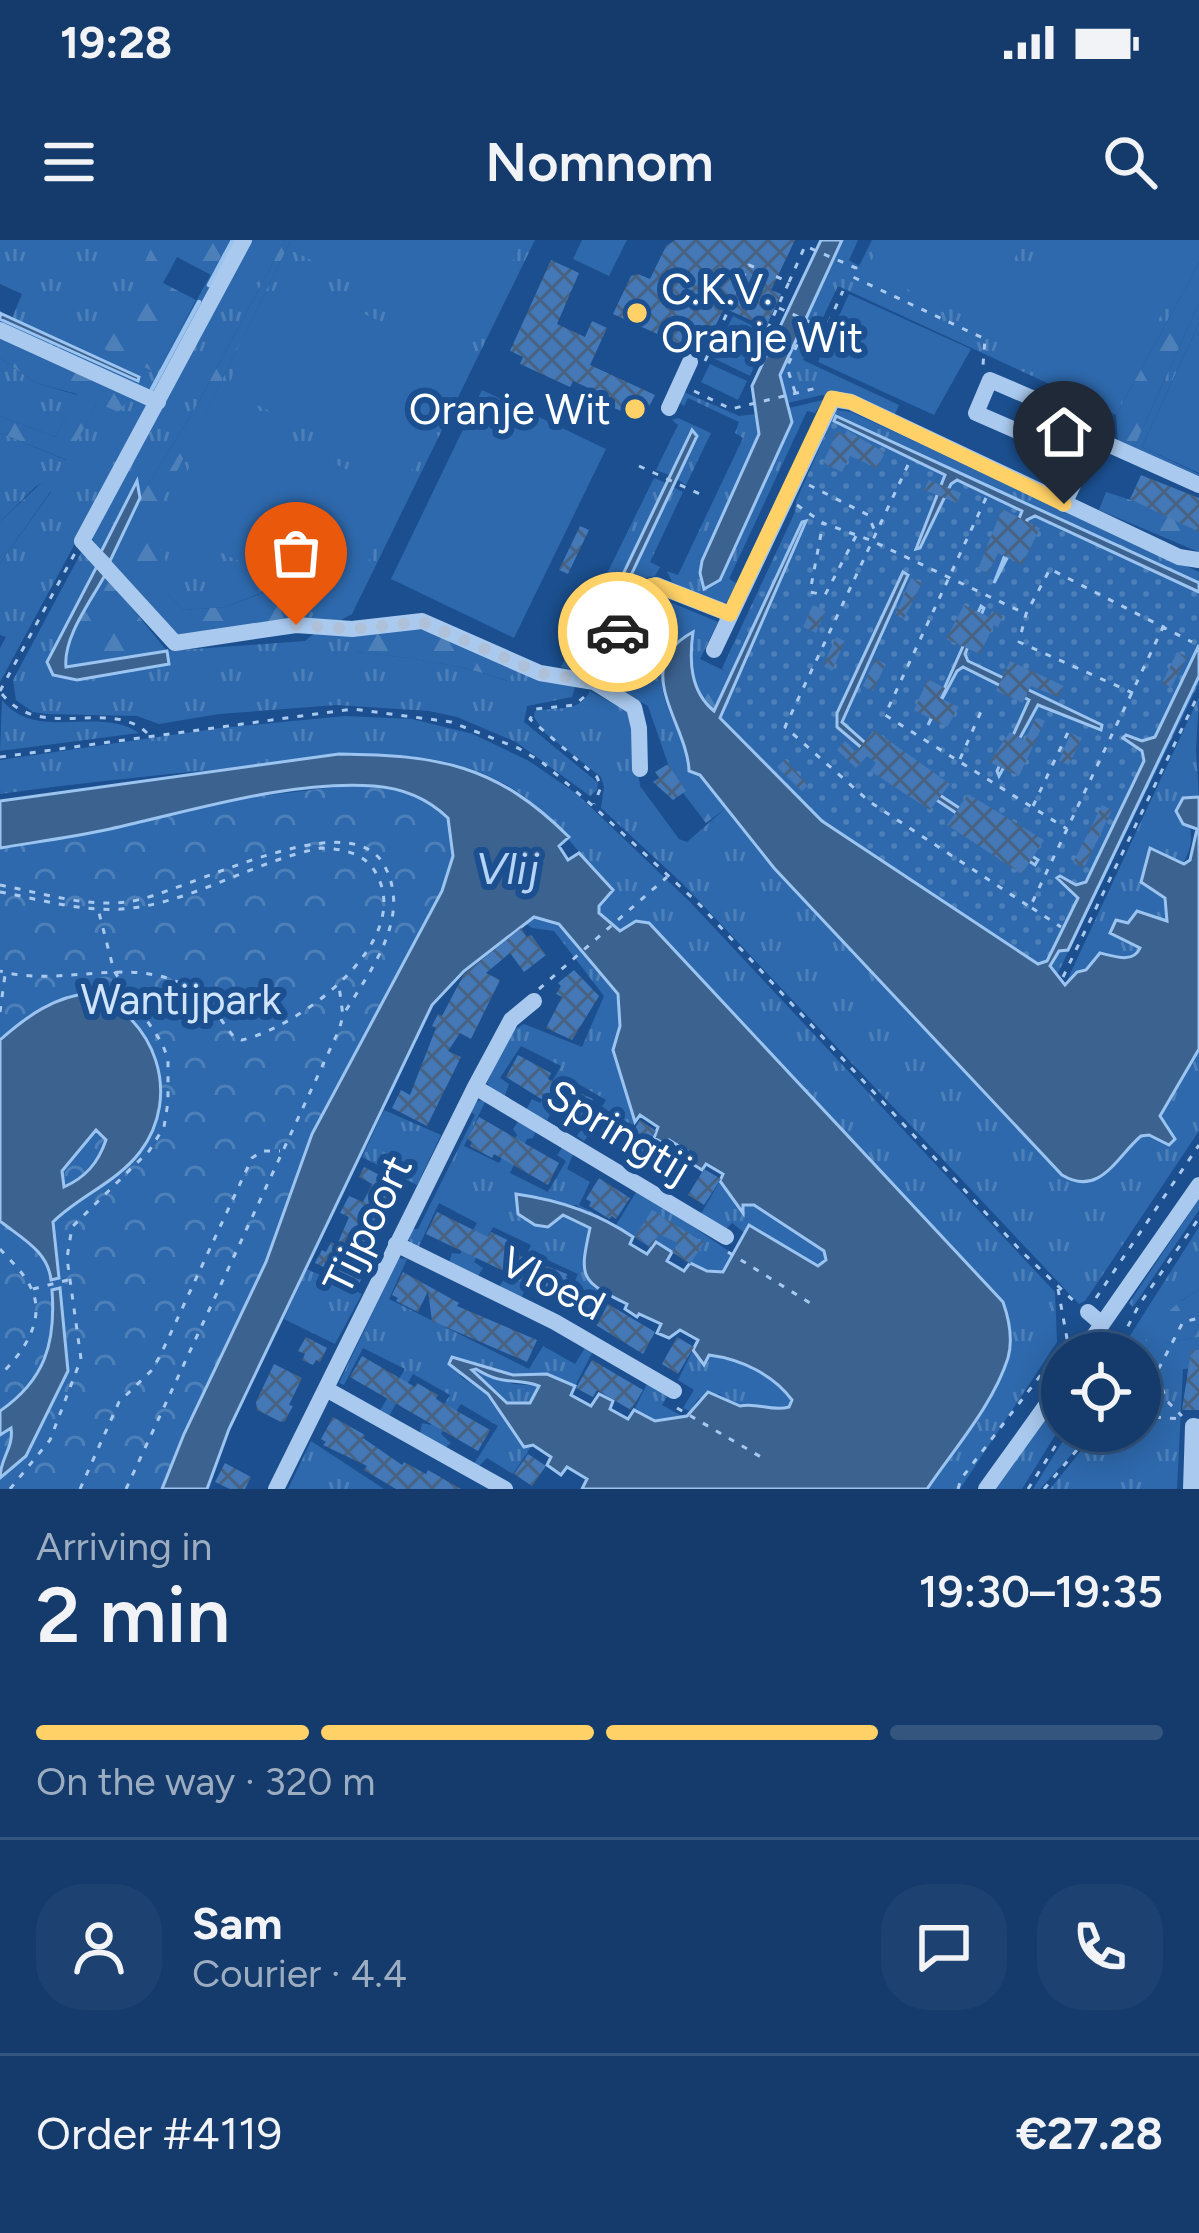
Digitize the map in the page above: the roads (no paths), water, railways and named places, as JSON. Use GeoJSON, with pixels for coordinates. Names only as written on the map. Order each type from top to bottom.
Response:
{"type":"FeatureCollection","features":[{"type":"Feature","properties":{"kind":"street"},"geometry":{"type":"LineString","coordinates":[[244,240],[82,541],[175,643],[296,625],[352,629],[422,622],[540,673],[594,682],[634,707],[640,769]]}},
{"type":"Feature","properties":{"kind":"street"},"geometry":{"type":"LineString","coordinates":[[0,329],[158,402]]}},
{"type":"Feature","properties":{"kind":"street"},"geometry":{"type":"LineString","coordinates":[[669,408],[690,362]]}},
{"type":"Feature","properties":{"kind":"street"},"geometry":{"type":"LineString","coordinates":[[1064,504],[1100,427],[990,380],[976,413],[1084,460]]}},
{"type":"Feature","properties":{"kind":"street"},"geometry":{"type":"LineString","coordinates":[[714,650],[832,398],[851,402],[1180,556],[1199,560]]}},
{"type":"Feature","properties":{"kind":"street"},"geometry":{"type":"LineString","coordinates":[[1094,438],[1199,485]]}},
{"type":"Feature","properties":{"kind":"street"},"geometry":{"type":"LineString","coordinates":[[594,682],[637,591],[647,585],[730,614]]}},
{"type":"Feature","properties":{"kind":"street","name":"Tijpoort"},"geometry":{"type":"LineString","coordinates":[[276,1489],[475,1087],[511,1020],[534,1001]]}},
{"type":"Feature","properties":{"kind":"street","name":"Springtij"},"geometry":{"type":"LineString","coordinates":[[475,1087],[721,1241]]}},
{"type":"Feature","properties":{"kind":"street"},"geometry":{"type":"LineString","coordinates":[[1086,1332],[1199,1185]]}},
{"type":"Feature","properties":{"kind":"street","name":"Vloed"},"geometry":{"type":"LineString","coordinates":[[396,1244],[555,1322],[672,1397]]}},
{"type":"Feature","properties":{"kind":"street"},"geometry":{"type":"LineString","coordinates":[[326,1389],[505,1489]]}},
{"type":"Feature","properties":{"kind":"street"},"geometry":{"type":"LineString","coordinates":[[986,1489],[1041,1412]]}},
{"type":"Feature","properties":{"kind":"street"},"geometry":{"type":"LineString","coordinates":[[1191,1489],[1196,1426]]}},
{"type":"Feature","properties":{"kind":"water"},"geometry":{"type":"Polygon","coordinates":[[[821,240],[842,240],[780,375],[792,422],[720,580],[704,589],[702,561],[759,434],[752,386],[821,240]]]}},
{"type":"Feature","properties":{"kind":"water"},"geometry":{"type":"Polygon","coordinates":[[[0,313],[139,377],[138,381],[0,319],[0,313]]]}},
{"type":"Feature","properties":{"kind":"water"},"geometry":{"type":"Polygon","coordinates":[[[836,416],[1199,583],[1199,592],[1035,516],[1027,520],[994,583],[1022,511],[957,480],[916,549],[945,475],[834,421],[836,416]]]}},
{"type":"Feature","properties":{"kind":"water"},"geometry":{"type":"Polygon","coordinates":[[[692,430],[697,436],[587,668],[582,660],[692,430]]]}},
{"type":"Feature","properties":{"kind":"water"},"geometry":{"type":"Polygon","coordinates":[[[137,481],[140,498],[110,561],[101,552],[137,481]]]}},
{"type":"Feature","properties":{"kind":"water"},"geometry":{"type":"Polygon","coordinates":[[[806,521],[720,718],[822,821],[1038,964],[1047,961],[1078,898],[1057,878],[1076,885],[1086,882],[1144,761],[1142,751],[1123,738],[1155,737],[1199,645],[1199,676],[1068,950],[1059,951],[1050,966],[1065,985],[1100,953],[1123,958],[1137,953],[1140,948],[1110,933],[1116,920],[1128,923],[1137,911],[1167,921],[1165,898],[1141,882],[1150,848],[1184,864],[1190,860],[1197,829],[1183,824],[1176,811],[1183,798],[1199,797],[1199,1049],[1160,1116],[1175,1139],[1169,1145],[1141,1136],[1097,1178],[1075,1181],[1062,1175],[774,868],[700,775],[689,771],[666,697],[665,662],[674,646],[693,632],[693,675],[714,711],[806,521]]]}},
{"type":"Feature","properties":{"kind":"water"},"geometry":{"type":"Polygon","coordinates":[[[97,566],[105,575],[73,632],[66,667],[167,651],[169,664],[77,680],[53,675],[47,662],[97,566]]]}},
{"type":"Feature","properties":{"kind":"water"},"geometry":{"type":"Polygon","coordinates":[[[903,572],[908,575],[842,722],[879,755],[1038,860],[1035,865],[876,760],[837,727],[837,713],[903,572]]]}},
{"type":"Feature","properties":{"kind":"water"},"geometry":{"type":"Polygon","coordinates":[[[981,606],[965,654],[968,661],[1102,725],[1101,730],[1038,705],[999,776],[997,771],[1029,700],[963,667],[928,725],[981,606]]]}},
{"type":"Feature","properties":{"kind":"water","name":"Vlij"},"geometry":{"type":"Polygon","coordinates":[[[339,754],[436,761],[464,768],[516,793],[569,837],[559,846],[568,860],[579,853],[613,890],[599,906],[599,913],[620,931],[636,921],[649,923],[1003,1302],[1009,1351],[983,1410],[927,1489],[582,1489],[587,1479],[567,1467],[561,1475],[547,1465],[551,1457],[533,1445],[524,1447],[488,1394],[449,1364],[452,1357],[513,1375],[547,1374],[575,1386],[571,1395],[591,1406],[599,1394],[613,1401],[610,1409],[628,1419],[634,1410],[655,1421],[687,1416],[708,1392],[740,1406],[783,1408],[792,1400],[766,1375],[744,1364],[709,1355],[704,1365],[693,1350],[698,1340],[680,1330],[669,1338],[657,1333],[661,1324],[637,1317],[625,1309],[627,1304],[587,1276],[590,1228],[563,1215],[548,1227],[535,1225],[518,1214],[516,1194],[592,1214],[633,1237],[630,1244],[647,1254],[656,1242],[672,1252],[667,1261],[684,1271],[690,1263],[723,1272],[749,1225],[818,1266],[826,1260],[824,1251],[754,1205],[743,1205],[743,1213],[720,1181],[723,1174],[706,1164],[702,1170],[683,1158],[687,1151],[669,1140],[663,1143],[654,1138],[658,1127],[640,1115],[635,1122],[613,1050],[620,1026],[618,994],[559,924],[534,917],[464,971],[432,1005],[229,1429],[207,1489],[162,1489],[266,1262],[312,1134],[442,891],[453,856],[448,818],[405,792],[342,785],[275,792],[0,848],[0,801],[339,754]],[[472,1370],[507,1403],[530,1403],[539,1386],[502,1380],[472,1370]]]}},
{"type":"Feature","properties":{"kind":"water"},"geometry":{"type":"Polygon","coordinates":[[[91,993],[113,1004],[146,1039],[156,1060],[159,1106],[153,1130],[130,1163],[53,1222],[59,1278],[51,1280],[39,1253],[0,1221],[0,1040],[42,1009],[91,993]],[[96,1130],[62,1171],[64,1187],[90,1168],[106,1140],[96,1130]]]}},
{"type":"Feature","properties":{"kind":"water"},"geometry":{"type":"Polygon","coordinates":[[[60,1288],[68,1371],[26,1456],[0,1478],[11,1428],[0,1435],[0,1411],[28,1386],[44,1359],[52,1327],[52,1290],[60,1288]]]}},
{"type":"Feature","properties":{"kind":"waterway"},"geometry":{"type":"LineString","coordinates":[[209,285],[233,240]]}},
{"type":"Feature","properties":{"kind":"waterway"},"geometry":{"type":"LineString","coordinates":[[152,389],[199,302]]}},
{"type":"Feature","properties":{"kind":"place","name":"C.K.V. Oranje Wit"},"geometry":{"type":"Point","coordinates":[637,313]}},
{"type":"Feature","properties":{"kind":"place","name":"Oranje Wit"},"geometry":{"type":"Point","coordinates":[635,409]}},
{"type":"Feature","properties":{"kind":"park label","name":"Wantijpark"},"geometry":{"type":"Point","coordinates":[181,999]}}]}
